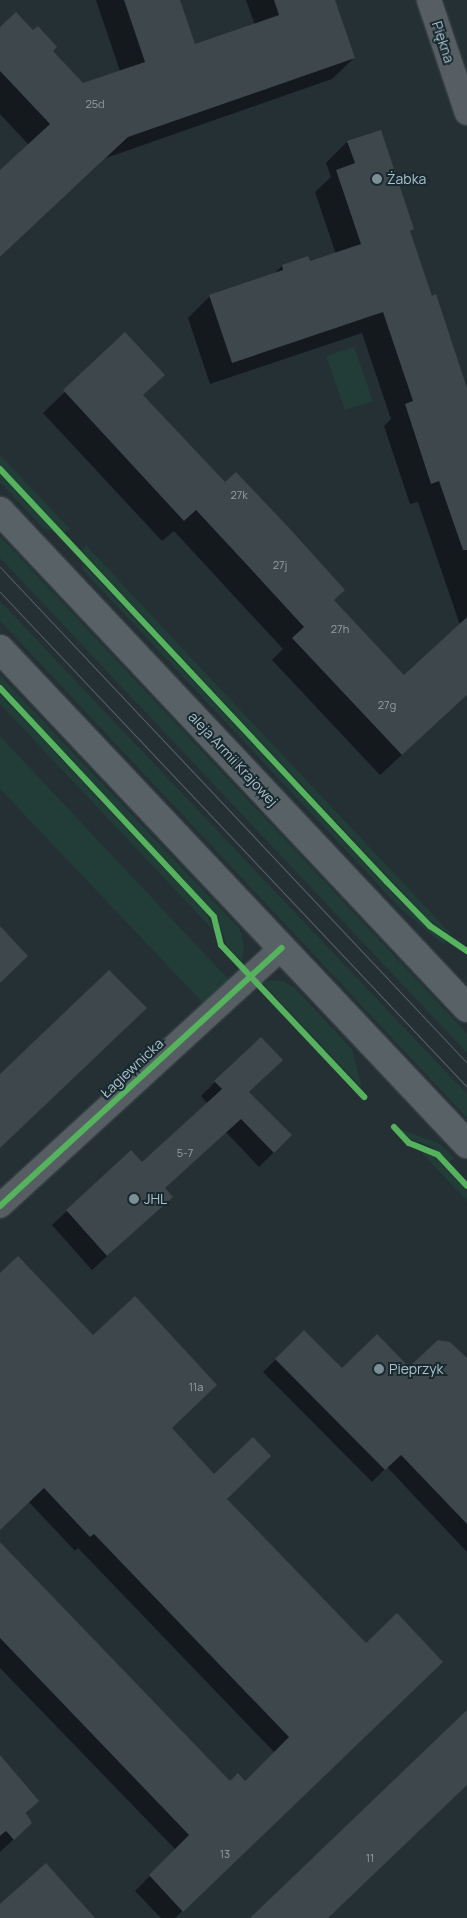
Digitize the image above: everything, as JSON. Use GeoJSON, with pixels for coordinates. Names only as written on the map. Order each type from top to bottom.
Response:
{"type":"FeatureCollection","features":[{"type":"Feature","properties":{"kind":"main road","name":"aleja Armii Krajowej"},"geometry":{"type":"LineString","coordinates":[[0,511],[467,1008]]}},
{"type":"Feature","properties":{"kind":"main road"},"geometry":{"type":"LineString","coordinates":[[0,649],[467,1144]]}},
{"type":"Feature","properties":{"kind":"street","name":"Piękna"},"geometry":{"type":"LineString","coordinates":[[429,0],[467,113]]}},
{"type":"Feature","properties":{"kind":"street","name":"Łagiewnicka"},"geometry":{"type":"LineString","coordinates":[[0,1206],[282,948]]}},
{"type":"Feature","properties":{"kind":"green space"},"geometry":{"type":"Polygon","coordinates":[[[354,347],[373,401],[345,410],[326,356],[354,347]]]}},
{"type":"Feature","properties":{"kind":"green space"},"geometry":{"type":"Polygon","coordinates":[[[0,455],[70,529],[63,533],[0,465],[0,455]]]}},
{"type":"Feature","properties":{"kind":"green space"},"geometry":{"type":"Polygon","coordinates":[[[0,475],[53,531],[44,529],[0,482],[0,475]]]}},
{"type":"Feature","properties":{"kind":"green space"},"geometry":{"type":"Polygon","coordinates":[[[0,536],[467,1033],[467,1053],[0,558],[0,536]]]}},
{"type":"Feature","properties":{"kind":"green space"},"geometry":{"type":"Polygon","coordinates":[[[86,545],[453,936],[431,922],[82,551],[86,545]]]}},
{"type":"Feature","properties":{"kind":"green space"},"geometry":{"type":"Polygon","coordinates":[[[82,563],[402,903],[446,941],[444,945],[401,909],[83,570],[82,563]]]}},
{"type":"Feature","properties":{"kind":"green space"},"geometry":{"type":"Polygon","coordinates":[[[0,601],[467,1094],[467,1118],[0,621],[0,601]]]}},
{"type":"Feature","properties":{"kind":"green space"},"geometry":{"type":"Polygon","coordinates":[[[0,675],[240,929],[244,947],[242,961],[227,946],[217,915],[0,683],[0,675]]]}},
{"type":"Feature","properties":{"kind":"green space"},"geometry":{"type":"Polygon","coordinates":[[[0,694],[206,913],[215,932],[0,704],[0,694]]]}},
{"type":"Feature","properties":{"kind":"green space"},"geometry":{"type":"Polygon","coordinates":[[[0,736],[231,982],[204,1004],[0,789],[0,736]]]}},
{"type":"Feature","properties":{"kind":"green space"},"geometry":{"type":"Polygon","coordinates":[[[270,980],[283,981],[295,988],[352,1049],[362,1088],[262,983],[270,980]]]}},
{"type":"Feature","properties":{"kind":"green space"},"geometry":{"type":"Polygon","coordinates":[[[400,1129],[440,1144],[455,1158],[449,1162],[433,1147],[408,1138],[400,1129]]]}},
{"type":"Feature","properties":{"kind":"green space"},"geometry":{"type":"Polygon","coordinates":[[[419,1150],[430,1152],[467,1191],[467,1201],[419,1150]]]}},
{"type":"Feature","properties":{"kind":"building"},"geometry":{"type":"Polygon","coordinates":[[[124,0],[180,0],[195,44],[279,15],[274,0],[335,0],[355,58],[128,137],[0,257],[0,170],[50,124],[0,71],[0,27],[16,12],[33,30],[38,26],[57,47],[53,51],[83,83],[145,62],[124,0]]]}},
{"type":"Feature","properties":{"kind":"building"},"geometry":{"type":"Polygon","coordinates":[[[381,130],[414,229],[410,231],[432,296],[436,294],[467,388],[467,550],[463,550],[439,481],[431,484],[405,404],[413,401],[383,312],[232,363],[209,295],[283,270],[282,265],[308,256],[310,261],[361,244],[336,170],[355,163],[347,141],[381,130]]]}},
{"type":"Feature","properties":{"kind":"building"},"geometry":{"type":"Polygon","coordinates":[[[125,332],[165,375],[143,395],[225,482],[236,472],[290,529],[345,590],[334,600],[404,675],[467,617],[467,695],[402,755],[292,638],[304,627],[249,567],[196,510],[184,521],[63,390],[125,332]]]}},
{"type":"Feature","properties":{"kind":"building"},"geometry":{"type":"Polygon","coordinates":[[[0,926],[28,956],[0,983],[0,926]]]}},
{"type":"Feature","properties":{"kind":"building"},"geometry":{"type":"Polygon","coordinates":[[[109,970],[147,1008],[0,1148],[0,1074],[109,970]]]}},
{"type":"Feature","properties":{"kind":"building"},"geometry":{"type":"Polygon","coordinates":[[[261,1037],[283,1060],[249,1092],[292,1135],[274,1153],[241,1119],[165,1188],[173,1197],[107,1256],[66,1210],[131,1150],[142,1162],[222,1089],[214,1081],[261,1037]]]}},
{"type":"Feature","properties":{"kind":"building"},"geometry":{"type":"Polygon","coordinates":[[[18,1256],[93,1335],[135,1296],[217,1385],[172,1428],[214,1474],[253,1437],[271,1456],[227,1499],[366,1643],[397,1613],[443,1662],[183,1912],[149,1875],[189,1835],[0,1638],[0,1542],[230,1781],[238,1773],[245,1781],[289,1737],[94,1534],[90,1537],[44,1488],[0,1530],[0,1273],[18,1256]]]}},
{"type":"Feature","properties":{"kind":"building"},"geometry":{"type":"Polygon","coordinates":[[[304,1330],[342,1368],[377,1334],[409,1367],[438,1340],[450,1342],[467,1358],[467,1524],[401,1455],[385,1470],[275,1359],[304,1330]]]}},
{"type":"Feature","properties":{"kind":"building"},"geometry":{"type":"Polygon","coordinates":[[[467,1710],[467,1785],[328,1918],[250,1918],[467,1710]]]}},
{"type":"Feature","properties":{"kind":"building"},"geometry":{"type":"Polygon","coordinates":[[[0,1755],[39,1801],[26,1813],[32,1823],[14,1840],[6,1831],[0,1836],[0,1755]]]}},
{"type":"Feature","properties":{"kind":"building"},"geometry":{"type":"Polygon","coordinates":[[[46,1863],[95,1918],[0,1918],[0,1904],[46,1863]]]}},
{"type":"Feature","properties":{"kind":"tram line"},"geometry":{"type":"LineString","coordinates":[[0,567],[467,1063]]}},
{"type":"Feature","properties":{"kind":"tram line"},"geometry":{"type":"LineString","coordinates":[[0,592],[467,1087]]}},
{"type":"Feature","properties":{"kind":"cycle path"},"geometry":{"type":"LineString","coordinates":[[0,469],[387,882],[430,926],[467,951]]}},
{"type":"Feature","properties":{"kind":"cycle path"},"geometry":{"type":"LineString","coordinates":[[0,688],[214,917],[221,945],[364,1097]]}},
{"type":"Feature","properties":{"kind":"cycle path"},"geometry":{"type":"LineString","coordinates":[[0,1206],[282,948]]}},
{"type":"Feature","properties":{"kind":"cycle path"},"geometry":{"type":"LineString","coordinates":[[394,1127],[409,1143],[438,1155],[467,1186]]}},
{"type":"Feature","properties":{"kind":"place","name":"Żabka"},"geometry":{"type":"Point","coordinates":[377,179]}},
{"type":"Feature","properties":{"kind":"place","name":"JHL"},"geometry":{"type":"Point","coordinates":[134,1199]}},
{"type":"Feature","properties":{"kind":"place","name":"Pieprzyk"},"geometry":{"type":"Point","coordinates":[379,1369]}}]}
